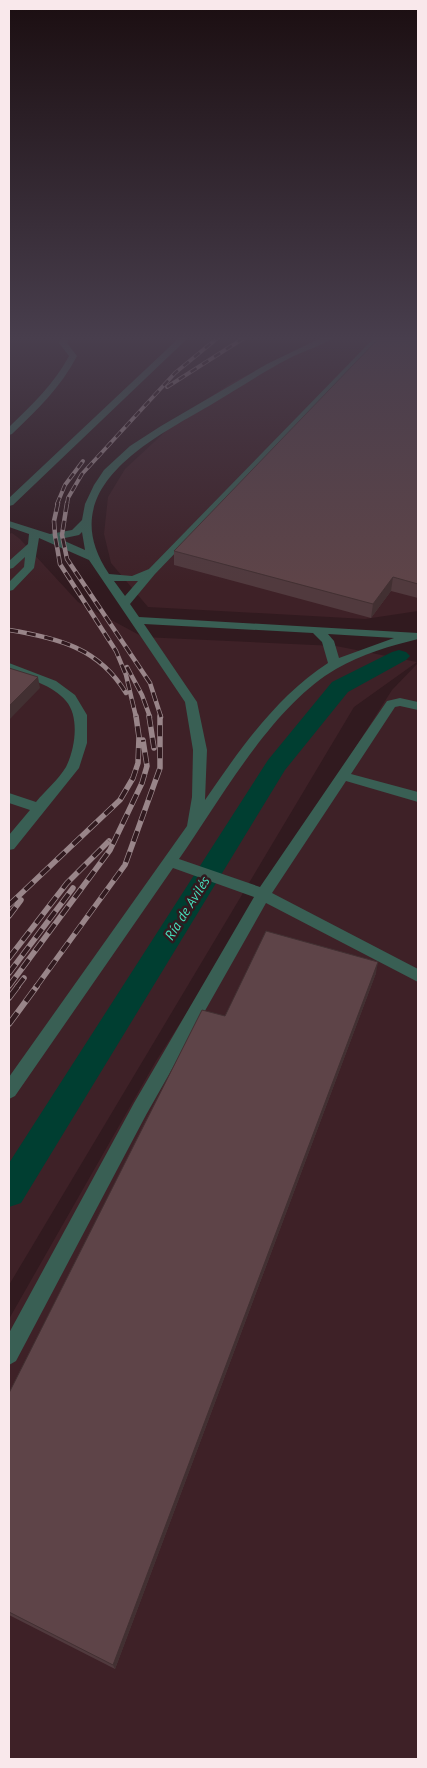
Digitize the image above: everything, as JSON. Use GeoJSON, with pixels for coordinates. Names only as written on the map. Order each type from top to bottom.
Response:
{"type":"FeatureCollection","features":[{"type":"Feature","properties":{"kind":"street"},"geometry":{"type":"LineString","coordinates":[[9,432],[23,419]]}},
{"type":"Feature","properties":{"kind":"street"},"geometry":{"type":"LineString","coordinates":[[9,503],[99,419]]}},
{"type":"Feature","properties":{"kind":"street"},"geometry":{"type":"LineString","coordinates":[[178,419],[122,457],[95,489],[88,520],[87,542],[93,558],[191,702],[200,750],[199,797],[191,831]]}},
{"type":"Feature","properties":{"kind":"street"},"geometry":{"type":"LineString","coordinates":[[124,604],[153,571],[300,419]]}},
{"type":"Feature","properties":{"kind":"street"},"geometry":{"type":"LineString","coordinates":[[48,536],[62,536],[75,533],[88,520]]}},
{"type":"Feature","properties":{"kind":"street"},"geometry":{"type":"LineString","coordinates":[[9,524],[48,536],[93,558]]}},
{"type":"Feature","properties":{"kind":"street"},"geometry":{"type":"LineString","coordinates":[[9,588],[29,568],[35,532]]}},
{"type":"Feature","properties":{"kind":"street"},"geometry":{"type":"LineString","coordinates":[[9,566],[33,545]]}},
{"type":"Feature","properties":{"kind":"street"},"geometry":{"type":"LineString","coordinates":[[106,577],[133,579],[153,571]]}},
{"type":"Feature","properties":{"kind":"street"},"geometry":{"type":"LineString","coordinates":[[136,620],[416,636]]}},
{"type":"Feature","properties":{"kind":"street"},"geometry":{"type":"LineString","coordinates":[[316,630],[328,641],[335,665]]}},
{"type":"Feature","properties":{"kind":"street"},"geometry":{"type":"LineString","coordinates":[[9,1092],[240,762],[286,703],[323,672],[346,659],[382,645],[416,636]]}},
{"type":"Feature","properties":{"kind":"street"},"geometry":{"type":"LineString","coordinates":[[9,667],[52,684],[71,698],[81,715],[80,743],[72,768],[9,845]]}},
{"type":"Feature","properties":{"kind":"street"},"geometry":{"type":"LineString","coordinates":[[9,1354],[259,893],[343,776],[391,704],[400,702],[418,706]]}},
{"type":"Feature","properties":{"kind":"street"},"geometry":{"type":"LineString","coordinates":[[343,776],[418,797]]}},
{"type":"Feature","properties":{"kind":"street"},"geometry":{"type":"LineString","coordinates":[[9,798],[40,809]]}},
{"type":"Feature","properties":{"kind":"street"},"geometry":{"type":"LineString","coordinates":[[170,861],[259,893],[418,976]]}},
{"type":"Feature","properties":{"kind":"shaded area"},"geometry":{"type":"Polygon","coordinates":[[[179,419],[418,419],[418,611],[365,619],[148,607],[111,563],[104,534],[108,497],[125,469],[179,419]]]}},
{"type":"Feature","properties":{"kind":"shaded area"},"geometry":{"type":"Polygon","coordinates":[[[12,533],[20,539],[78,602],[143,637],[336,646],[417,662],[354,707],[9,1285],[9,534],[12,533]]]}},
{"type":"Feature","properties":{"kind":"shaded area"},"geometry":{"type":"Polygon","coordinates":[[[418,663],[418,1759],[9,1759],[9,1319],[156,1061],[392,690],[418,663]]]}},
{"type":"Feature","properties":{"kind":"building"},"geometry":{"type":"Polygon","coordinates":[[[302,419],[418,419],[418,584],[393,577],[373,604],[174,551],[302,419]]]}},
{"type":"Feature","properties":{"kind":"building"},"geometry":{"type":"Polygon","coordinates":[[[9,668],[38,677],[9,706],[9,668]]]}},
{"type":"Feature","properties":{"kind":"building"},"geometry":{"type":"Polygon","coordinates":[[[266,931],[378,962],[113,1665],[9,1612],[9,1393],[202,1010],[225,1016],[266,931]]]}},
{"type":"Feature","properties":{"kind":"waterway","name":"Ría de Avilés"},"geometry":{"type":"LineString","coordinates":[[9,1192],[276,765],[340,687],[399,656]]}},
{"type":"Feature","properties":{"kind":"railway"},"geometry":{"type":"LineString","coordinates":[[67,504],[68,498],[82,474],[133,419]]}},
{"type":"Feature","properties":{"kind":"railway"},"geometry":{"type":"LineString","coordinates":[[57,504],[65,485],[83,461]]}},
{"type":"Feature","properties":{"kind":"railway"},"geometry":{"type":"LineString","coordinates":[[58,503],[54,521],[60,564],[116,651],[126,675],[136,717]]}},
{"type":"Feature","properties":{"kind":"railway"},"geometry":{"type":"LineString","coordinates":[[67,503],[62,535],[67,559],[150,683],[161,717]]}},
{"type":"Feature","properties":{"kind":"railway"},"geometry":{"type":"LineString","coordinates":[[9,630],[44,637],[90,655],[103,665],[126,693]]}},
{"type":"Feature","properties":{"kind":"railway"},"geometry":{"type":"LineString","coordinates":[[127,667],[142,695],[150,717]]}},
{"type":"Feature","properties":{"kind":"railway"},"geometry":{"type":"LineString","coordinates":[[9,905],[120,800],[133,778],[138,763],[139,737],[136,716]]}},
{"type":"Feature","properties":{"kind":"railway"},"geometry":{"type":"LineString","coordinates":[[149,716],[154,748]]}},
{"type":"Feature","properties":{"kind":"railway"},"geometry":{"type":"LineString","coordinates":[[36,987],[125,865],[160,768],[160,716]]}},
{"type":"Feature","properties":{"kind":"railway"},"geometry":{"type":"LineString","coordinates":[[9,986],[110,850],[142,783],[147,766],[143,740]]}},
{"type":"Feature","properties":{"kind":"railway"},"geometry":{"type":"LineString","coordinates":[[9,958],[67,883],[109,841]]}},
{"type":"Feature","properties":{"kind":"railway"},"geometry":{"type":"LineString","coordinates":[[9,973],[73,888]]}},
{"type":"Feature","properties":{"kind":"railway"},"geometry":{"type":"LineString","coordinates":[[9,916],[21,900]]}},
{"type":"Feature","properties":{"kind":"railway"},"geometry":{"type":"LineString","coordinates":[[17,987],[24,978]]}},
{"type":"Feature","properties":{"kind":"railway"},"geometry":{"type":"LineString","coordinates":[[9,998],[18,986]]}},
{"type":"Feature","properties":{"kind":"railway"},"geometry":{"type":"LineString","coordinates":[[9,1024],[37,986]]}}]}
